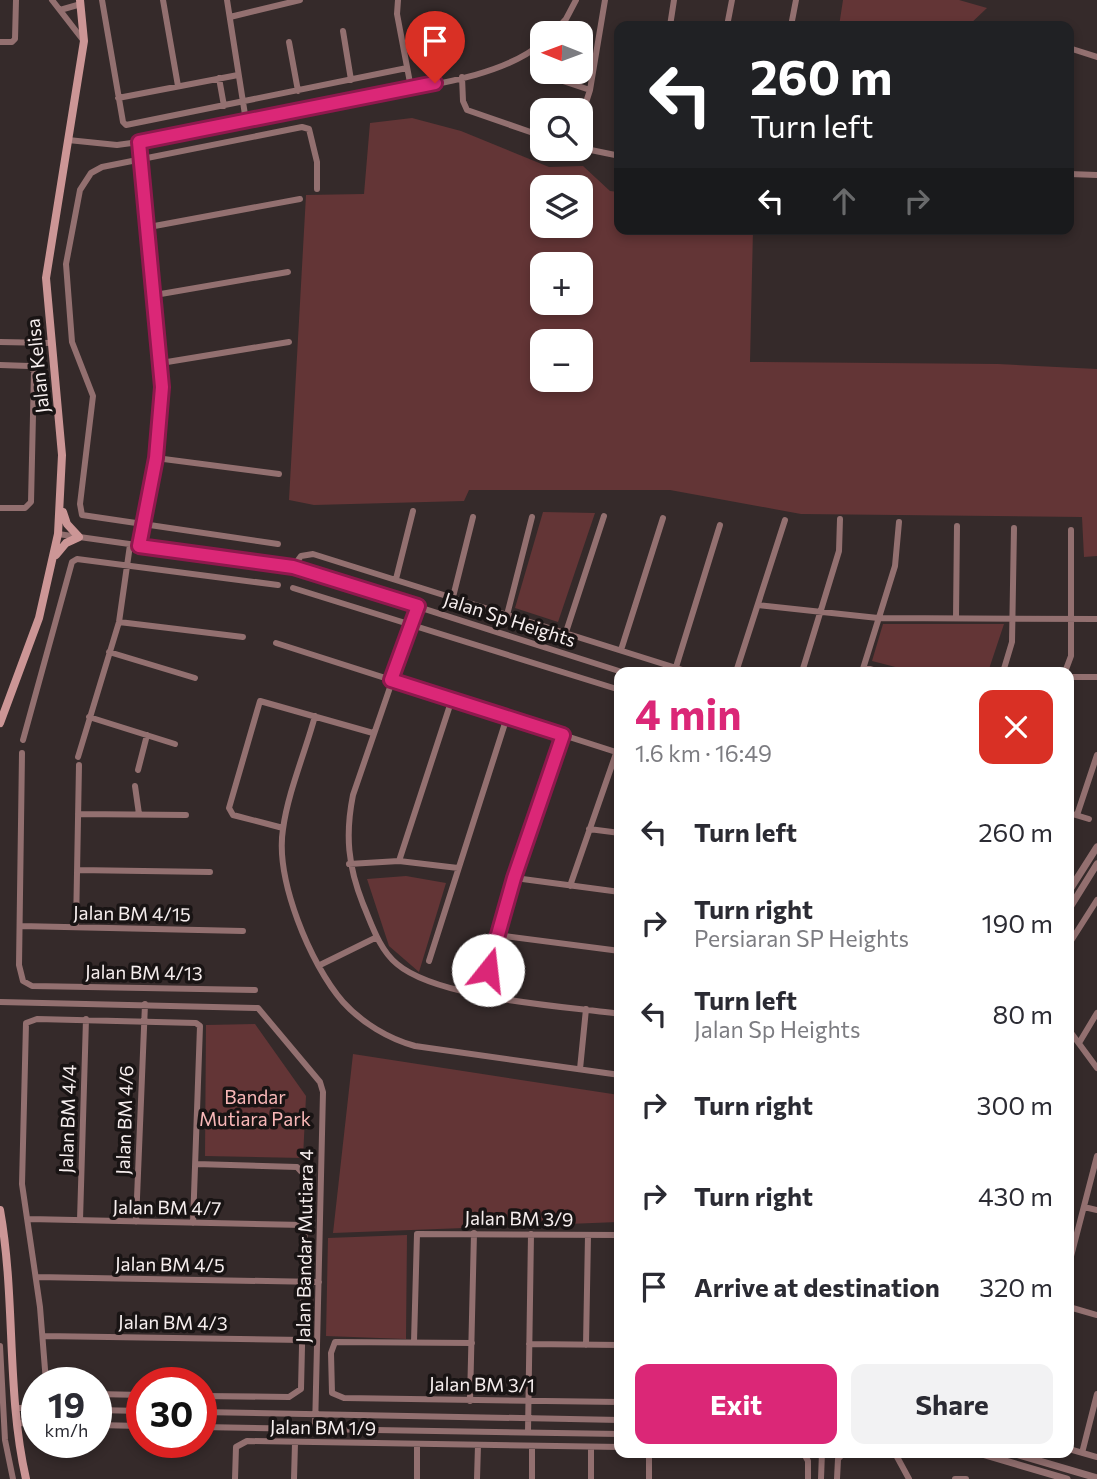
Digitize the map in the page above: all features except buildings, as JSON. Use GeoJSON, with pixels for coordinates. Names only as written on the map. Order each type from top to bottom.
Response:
{"type":"FeatureCollection","features":[{"type":"Feature","properties":{"kind":"main road","name":"Jalan Kelisa"},"geometry":{"type":"LineString","coordinates":[[0,723],[39,618],[54,557],[62,504],[62,455],[47,268],[84,41],[81,2]]}},
{"type":"Feature","properties":{"kind":"main road"},"geometry":{"type":"LineString","coordinates":[[54,557],[66,543],[79,537],[67,524],[62,504]]}},
{"type":"Feature","properties":{"kind":"main road"},"geometry":{"type":"LineString","coordinates":[[0,1210],[8,1270],[17,1423],[26,1479]]}},
{"type":"Feature","properties":{"kind":"street"},"geometry":{"type":"LineString","coordinates":[[0,42],[12,42],[15,38],[16,0]]}},
{"type":"Feature","properties":{"kind":"street"},"geometry":{"type":"LineString","coordinates":[[52,0],[84,41]]}},
{"type":"Feature","properties":{"kind":"street"},"geometry":{"type":"LineString","coordinates":[[102,0],[122,122],[126,125],[407,68]]}},
{"type":"Feature","properties":{"kind":"street"},"geometry":{"type":"LineString","coordinates":[[163,0],[178,86]]}},
{"type":"Feature","properties":{"kind":"street"},"geometry":{"type":"LineString","coordinates":[[227,0],[246,121]]}},
{"type":"Feature","properties":{"kind":"street"},"geometry":{"type":"LineString","coordinates":[[230,17],[276,3],[300,0]]}},
{"type":"Feature","properties":{"kind":"street"},"geometry":{"type":"LineString","coordinates":[[398,0],[397,14],[411,88]]}},
{"type":"Feature","properties":{"kind":"street"},"geometry":{"type":"LineString","coordinates":[[564,21],[576,0]]}},
{"type":"Feature","properties":{"kind":"street"},"geometry":{"type":"LineString","coordinates":[[587,98],[605,0]]}},
{"type":"Feature","properties":{"kind":"street"},"geometry":{"type":"LineString","coordinates":[[671,21],[674,0]]}},
{"type":"Feature","properties":{"kind":"street"},"geometry":{"type":"LineString","coordinates":[[728,21],[732,0]]}},
{"type":"Feature","properties":{"kind":"street"},"geometry":{"type":"LineString","coordinates":[[793,21],[796,0]]}},
{"type":"Feature","properties":{"kind":"street"},"geometry":{"type":"LineString","coordinates":[[60,10],[81,2]]}},
{"type":"Feature","properties":{"kind":"street"},"geometry":{"type":"LineString","coordinates":[[343,31],[351,80]]}},
{"type":"Feature","properties":{"kind":"street"},"geometry":{"type":"LineString","coordinates":[[289,42],[298,91]]}},
{"type":"Feature","properties":{"kind":"street"},"geometry":{"type":"LineString","coordinates":[[1074,50],[1097,57]]}},
{"type":"Feature","properties":{"kind":"street"},"geometry":{"type":"LineString","coordinates":[[68,139],[117,145],[139,142],[462,77],[512,62],[530,51]]}},
{"type":"Feature","properties":{"kind":"street"},"geometry":{"type":"LineString","coordinates":[[118,98],[238,75]]}},
{"type":"Feature","properties":{"kind":"street"},"geometry":{"type":"LineString","coordinates":[[462,77],[467,110],[530,132]]}},
{"type":"Feature","properties":{"kind":"street"},"geometry":{"type":"LineString","coordinates":[[219,78],[224,106]]}},
{"type":"Feature","properties":{"kind":"street"},"geometry":{"type":"LineString","coordinates":[[572,84],[590,90]]}},
{"type":"Feature","properties":{"kind":"street"},"geometry":{"type":"LineString","coordinates":[[278,544],[87,517],[80,510],[93,396],[72,342],[66,264],[77,197],[84,181],[102,167],[302,127],[309,129],[313,141],[317,189]]}},
{"type":"Feature","properties":{"kind":"street"},"geometry":{"type":"LineString","coordinates":[[139,142],[161,363],[162,407],[156,458],[139,546]]}},
{"type":"Feature","properties":{"kind":"street"},"geometry":{"type":"LineString","coordinates":[[593,150],[614,155]]}},
{"type":"Feature","properties":{"kind":"street"},"geometry":{"type":"LineString","coordinates":[[1074,174],[1097,175]]}},
{"type":"Feature","properties":{"kind":"street"},"geometry":{"type":"LineString","coordinates":[[149,227],[300,199]]}},
{"type":"Feature","properties":{"kind":"street"},"geometry":{"type":"LineString","coordinates":[[155,295],[288,272]]}},
{"type":"Feature","properties":{"kind":"street"},"geometry":{"type":"LineString","coordinates":[[0,342],[51,343]]}},
{"type":"Feature","properties":{"kind":"street"},"geometry":{"type":"LineString","coordinates":[[161,363],[289,342]]}},
{"type":"Feature","properties":{"kind":"street"},"geometry":{"type":"LineString","coordinates":[[0,365],[33,368],[29,506],[0,508]]}},
{"type":"Feature","properties":{"kind":"street"},"geometry":{"type":"LineString","coordinates":[[156,458],[279,474]]}},
{"type":"Feature","properties":{"kind":"street"},"geometry":{"type":"LineString","coordinates":[[396,579],[413,511]]}},
{"type":"Feature","properties":{"kind":"street"},"geometry":{"type":"LineString","coordinates":[[566,632],[604,516]]}},
{"type":"Feature","properties":{"kind":"street"},"geometry":{"type":"LineString","coordinates":[[453,597],[473,517]]}},
{"type":"Feature","properties":{"kind":"street"},"geometry":{"type":"LineString","coordinates":[[507,615],[532,517]]}},
{"type":"Feature","properties":{"kind":"street"},"geometry":{"type":"LineString","coordinates":[[621,650],[663,518]]}},
{"type":"Feature","properties":{"kind":"street"},"geometry":{"type":"LineString","coordinates":[[803,667],[839,551],[840,519]]}},
{"type":"Feature","properties":{"kind":"street"},"geometry":{"type":"LineString","coordinates":[[738,667],[785,520]]}},
{"type":"Feature","properties":{"kind":"street"},"geometry":{"type":"LineString","coordinates":[[864,667],[897,554],[899,522]]}},
{"type":"Feature","properties":{"kind":"street"},"geometry":{"type":"LineString","coordinates":[[293,567],[301,556],[313,554],[676,667],[720,525]]}},
{"type":"Feature","properties":{"kind":"street"},"geometry":{"type":"LineString","coordinates":[[956,618],[957,526]]}},
{"type":"Feature","properties":{"kind":"street"},"geometry":{"type":"LineString","coordinates":[[1004,667],[1012,642],[1014,618],[1014,528]]}},
{"type":"Feature","properties":{"kind":"street"},"geometry":{"type":"LineString","coordinates":[[1067,667],[1071,656],[1072,530]]}},
{"type":"Feature","properties":{"kind":"street","name":"Jalan Sp Heights"},"geometry":{"type":"LineString","coordinates":[[58,534],[293,567],[614,669]]}},
{"type":"Feature","properties":{"kind":"street"},"geometry":{"type":"LineString","coordinates":[[78,757],[119,622],[131,545]]}},
{"type":"Feature","properties":{"kind":"street"},"geometry":{"type":"LineString","coordinates":[[23,740],[72,562],[81,558],[278,585]]}},
{"type":"Feature","properties":{"kind":"street"},"geometry":{"type":"LineString","coordinates":[[293,588],[614,688]]}},
{"type":"Feature","properties":{"kind":"street"},"geometry":{"type":"LineString","coordinates":[[758,605],[819,614],[878,618],[1097,619]]}},
{"type":"Feature","properties":{"kind":"street"},"geometry":{"type":"LineString","coordinates":[[418,606],[373,733],[348,821],[349,864],[377,937],[398,965],[424,980],[485,994],[614,1013]]}},
{"type":"Feature","properties":{"kind":"street"},"geometry":{"type":"LineString","coordinates":[[119,622],[243,637]]}},
{"type":"Feature","properties":{"kind":"street"},"geometry":{"type":"LineString","coordinates":[[276,643],[614,751]]}},
{"type":"Feature","properties":{"kind":"street"},"geometry":{"type":"LineString","coordinates":[[109,652],[195,678]]}},
{"type":"Feature","properties":{"kind":"street"},"geometry":{"type":"LineString","coordinates":[[1074,677],[1097,677]]}},
{"type":"Feature","properties":{"kind":"street"},"geometry":{"type":"LineString","coordinates":[[398,861],[452,699]]}},
{"type":"Feature","properties":{"kind":"street"},"geometry":{"type":"LineString","coordinates":[[283,828],[233,816],[229,808],[258,704],[263,701],[373,733]]}},
{"type":"Feature","properties":{"kind":"street"},"geometry":{"type":"LineString","coordinates":[[315,716],[283,828],[281,856],[300,922],[320,965],[345,1004],[368,1024],[401,1042],[614,1074]]}},
{"type":"Feature","properties":{"kind":"street"},"geometry":{"type":"LineString","coordinates":[[89,717],[175,744]]}},
{"type":"Feature","properties":{"kind":"street"},"geometry":{"type":"LineString","coordinates":[[429,961],[507,718]]}},
{"type":"Feature","properties":{"kind":"street"},"geometry":{"type":"LineString","coordinates":[[138,770],[147,735]]}},
{"type":"Feature","properties":{"kind":"street"},"geometry":{"type":"LineString","coordinates":[[488,970],[514,878],[563,735]]}},
{"type":"Feature","properties":{"kind":"street"},"geometry":{"type":"LineString","coordinates":[[20,926],[22,753]]}},
{"type":"Feature","properties":{"kind":"street"},"geometry":{"type":"LineString","coordinates":[[1074,812],[1097,755]]}},
{"type":"Feature","properties":{"kind":"street"},"geometry":{"type":"LineString","coordinates":[[570,886],[614,758]]}},
{"type":"Feature","properties":{"kind":"street"},"geometry":{"type":"LineString","coordinates":[[76,927],[79,765]]}},
{"type":"Feature","properties":{"kind":"street"},"geometry":{"type":"LineString","coordinates":[[135,786],[139,814]]}},
{"type":"Feature","properties":{"kind":"street"},"geometry":{"type":"LineString","coordinates":[[78,814],[186,815]]}},
{"type":"Feature","properties":{"kind":"street"},"geometry":{"type":"LineString","coordinates":[[1074,814],[1089,819]]}},
{"type":"Feature","properties":{"kind":"street"},"geometry":{"type":"LineString","coordinates":[[589,829],[614,832]]}},
{"type":"Feature","properties":{"kind":"street"},"geometry":{"type":"LineString","coordinates":[[1074,883],[1097,846]]}},
{"type":"Feature","properties":{"kind":"street"},"geometry":{"type":"LineString","coordinates":[[349,864],[398,861],[458,868]]}},
{"type":"Feature","properties":{"kind":"street"},"geometry":{"type":"LineString","coordinates":[[1074,901],[1097,864]]}},
{"type":"Feature","properties":{"kind":"street"},"geometry":{"type":"LineString","coordinates":[[77,870],[210,872]]}},
{"type":"Feature","properties":{"kind":"street"},"geometry":{"type":"LineString","coordinates":[[514,878],[614,891]]}},
{"type":"Feature","properties":{"kind":"street"},"geometry":{"type":"LineString","coordinates":[[1074,936],[1097,900]]}},
{"type":"Feature","properties":{"kind":"street","name":"Jalan BM 4/15"},"geometry":{"type":"LineString","coordinates":[[20,926],[243,931]]}},
{"type":"Feature","properties":{"kind":"street","name":"Jalan BM 4/13"},"geometry":{"type":"LineString","coordinates":[[20,926],[20,973],[23,981],[32,986],[255,990]]}},
{"type":"Feature","properties":{"kind":"street"},"geometry":{"type":"LineString","coordinates":[[497,935],[614,950]]}},
{"type":"Feature","properties":{"kind":"street"},"geometry":{"type":"LineString","coordinates":[[320,965],[377,937]]}},
{"type":"Feature","properties":{"kind":"street"},"geometry":{"type":"LineString","coordinates":[[190,989],[190,1005]]}},
{"type":"Feature","properties":{"kind":"street","name":"Jalan Bandar Mutiara 4"},"geometry":{"type":"LineString","coordinates":[[0,1002],[258,1008],[320,1082],[323,1092],[315,1430]]}},
{"type":"Feature","properties":{"kind":"street","name":"Jalan BM 4/6"},"geometry":{"type":"LineString","coordinates":[[136,1222],[145,1004]]}},
{"type":"Feature","properties":{"kind":"street"},"geometry":{"type":"LineString","coordinates":[[580,1069],[586,1009]]}},
{"type":"Feature","properties":{"kind":"street"},"geometry":{"type":"LineString","coordinates":[[1079,1043],[1097,1013]]}},
{"type":"Feature","properties":{"kind":"street"},"geometry":{"type":"LineString","coordinates":[[45,1367],[22,1168],[26,1023],[37,1019],[144,1020],[196,1023],[200,1026],[193,1223]]}},
{"type":"Feature","properties":{"kind":"street","name":"Jalan BM 4/4"},"geometry":{"type":"LineString","coordinates":[[80,1220],[86,1019]]}},
{"type":"Feature","properties":{"kind":"street"},"geometry":{"type":"LineString","coordinates":[[1074,1036],[1097,1068]]}},
{"type":"Feature","properties":{"kind":"street"},"geometry":{"type":"LineString","coordinates":[[1074,1245],[1097,1156]]}},
{"type":"Feature","properties":{"kind":"street"},"geometry":{"type":"LineString","coordinates":[[196,1164],[290,1167],[301,1170],[306,1177],[302,1386],[296,1396],[289,1397],[217,1396]]}},
{"type":"Feature","properties":{"kind":"street"},"geometry":{"type":"LineString","coordinates":[[1084,1206],[1097,1210]]}},
{"type":"Feature","properties":{"kind":"street","name":"Jalan BM 4/7"},"geometry":{"type":"LineString","coordinates":[[29,1219],[304,1225]]}},
{"type":"Feature","properties":{"kind":"street"},"geometry":{"type":"LineString","coordinates":[[471,1401],[474,1233]]}},
{"type":"Feature","properties":{"kind":"street","name":"Jalan BM 3/9"},"geometry":{"type":"LineString","coordinates":[[414,1342],[417,1234],[614,1236]]}},
{"type":"Feature","properties":{"kind":"street"},"geometry":{"type":"LineString","coordinates":[[528,1432],[531,1234]]}},
{"type":"Feature","properties":{"kind":"street"},"geometry":{"type":"LineString","coordinates":[[586,1345],[588,1235]]}},
{"type":"Feature","properties":{"kind":"street","name":"Jalan BM 4/5"},"geometry":{"type":"LineString","coordinates":[[36,1278],[319,1282]]}},
{"type":"Feature","properties":{"kind":"street"},"geometry":{"type":"LineString","coordinates":[[1074,1308],[1097,1315]]}},
{"type":"Feature","properties":{"kind":"street","name":"Jalan BM 4/3"},"geometry":{"type":"LineString","coordinates":[[43,1336],[303,1340]]}},
{"type":"Feature","properties":{"kind":"street","name":"Jalan BM 3/1"},"geometry":{"type":"LineString","coordinates":[[414,1342],[335,1342],[332,1349],[331,1389],[334,1396],[614,1402]]}},
{"type":"Feature","properties":{"kind":"street"},"geometry":{"type":"LineString","coordinates":[[414,1342],[472,1343]]}},
{"type":"Feature","properties":{"kind":"street"},"geometry":{"type":"LineString","coordinates":[[529,1344],[614,1345]]}},
{"type":"Feature","properties":{"kind":"street"},"geometry":{"type":"LineString","coordinates":[[0,1346],[2,1435],[13,1479]]}},
{"type":"Feature","properties":{"kind":"street"},"geometry":{"type":"LineString","coordinates":[[1082,1452],[1097,1394]]}},
{"type":"Feature","properties":{"kind":"street"},"geometry":{"type":"LineString","coordinates":[[16,1408],[21,1408]]}},
{"type":"Feature","properties":{"kind":"street"},"geometry":{"type":"LineString","coordinates":[[217,1412],[614,1420]]}},
{"type":"Feature","properties":{"kind":"street"},"geometry":{"type":"LineString","coordinates":[[17,1423],[21,1423]]}},
{"type":"Feature","properties":{"kind":"street"},"geometry":{"type":"LineString","coordinates":[[217,1427],[614,1434]]}},
{"type":"Feature","properties":{"kind":"street","name":"Jalan BM 1/9"},"geometry":{"type":"LineString","coordinates":[[235,1479],[235,1453],[241,1441],[614,1447]]}},
{"type":"Feature","properties":{"kind":"street"},"geometry":{"type":"LineString","coordinates":[[294,1479],[295,1443]]}},
{"type":"Feature","properties":{"kind":"street"},"geometry":{"type":"LineString","coordinates":[[417,1479],[418,1445]]}},
{"type":"Feature","properties":{"kind":"street"},"geometry":{"type":"LineString","coordinates":[[477,1479],[478,1445]]}},
{"type":"Feature","properties":{"kind":"street"},"geometry":{"type":"LineString","coordinates":[[532,1446],[532,1479]]}},
{"type":"Feature","properties":{"kind":"street"},"geometry":{"type":"LineString","coordinates":[[591,1479],[592,1447]]}},
{"type":"Feature","properties":{"kind":"street"},"geometry":{"type":"LineString","coordinates":[[1074,1450],[1097,1457]]}},
{"type":"Feature","properties":{"kind":"street"},"geometry":{"type":"LineString","coordinates":[[649,1458],[649,1479]]}},
{"type":"Feature","properties":{"kind":"street"},"geometry":{"type":"LineString","coordinates":[[805,1458],[808,1479]]}},
{"type":"Feature","properties":{"kind":"street"},"geometry":{"type":"LineString","coordinates":[[821,1479],[822,1458]]}},
{"type":"Feature","properties":{"kind":"street"},"geometry":{"type":"LineString","coordinates":[[837,1479],[840,1458]]}},
{"type":"Feature","properties":{"kind":"street"},"geometry":{"type":"LineString","coordinates":[[898,1458],[909,1479]]}},
{"type":"Feature","properties":{"kind":"street"},"geometry":{"type":"LineString","coordinates":[[995,1458],[1067,1479]]}},
{"type":"Feature","properties":{"kind":"street"},"geometry":{"type":"LineString","coordinates":[[1029,1458],[1097,1478]]}},
{"type":"Feature","properties":{"kind":"street"},"geometry":{"type":"LineString","coordinates":[[955,1479],[965,1479]]}},
{"type":"Feature","properties":{"kind":"green space"},"geometry":{"type":"Polygon","coordinates":[[[843,0],[959,0],[987,8],[973,21],[840,21],[843,0]]]}},
{"type":"Feature","properties":{"kind":"green space"},"geometry":{"type":"Polygon","coordinates":[[[412,118],[461,131],[549,167],[583,166],[593,175],[530,175],[530,238],[593,238],[593,175],[614,191],[614,235],[753,235],[750,362],[998,364],[1097,369],[1097,556],[1084,557],[1082,517],[801,514],[670,490],[469,490],[464,501],[314,505],[289,500],[306,195],[364,194],[370,123],[412,118]]]}},
{"type":"Feature","properties":{"kind":"green space"},"geometry":{"type":"Polygon","coordinates":[[[543,512],[595,513],[558,622],[515,608],[543,512]]]}},
{"type":"Feature","properties":{"kind":"green space"},"geometry":{"type":"Polygon","coordinates":[[[883,624],[1004,624],[990,667],[895,667],[872,661],[883,624]]]}},
{"type":"Feature","properties":{"kind":"green space"},"geometry":{"type":"Polygon","coordinates":[[[406,876],[446,883],[419,972],[389,946],[367,879],[406,876]]]}},
{"type":"Feature","properties":{"kind":"green space","name":"Bandar Mutiara Park"},"geometry":{"type":"Polygon","coordinates":[[[255,1024],[306,1096],[303,1158],[205,1156],[206,1025],[255,1024]]]}},
{"type":"Feature","properties":{"kind":"green space"},"geometry":{"type":"Polygon","coordinates":[[[353,1054],[614,1094],[614,1222],[333,1233],[353,1054]]]}},
{"type":"Feature","properties":{"kind":"green space"},"geometry":{"type":"Polygon","coordinates":[[[407,1235],[406,1339],[326,1336],[328,1238],[407,1235]]]}},
{"type":"Feature","properties":{"kind":"route"},"geometry":{"type":"LineString","coordinates":[[435,83],[139,142],[161,363],[162,407],[156,458],[139,546],[293,567],[418,606],[391,680],[563,735],[514,878],[488,970]]}}]}
